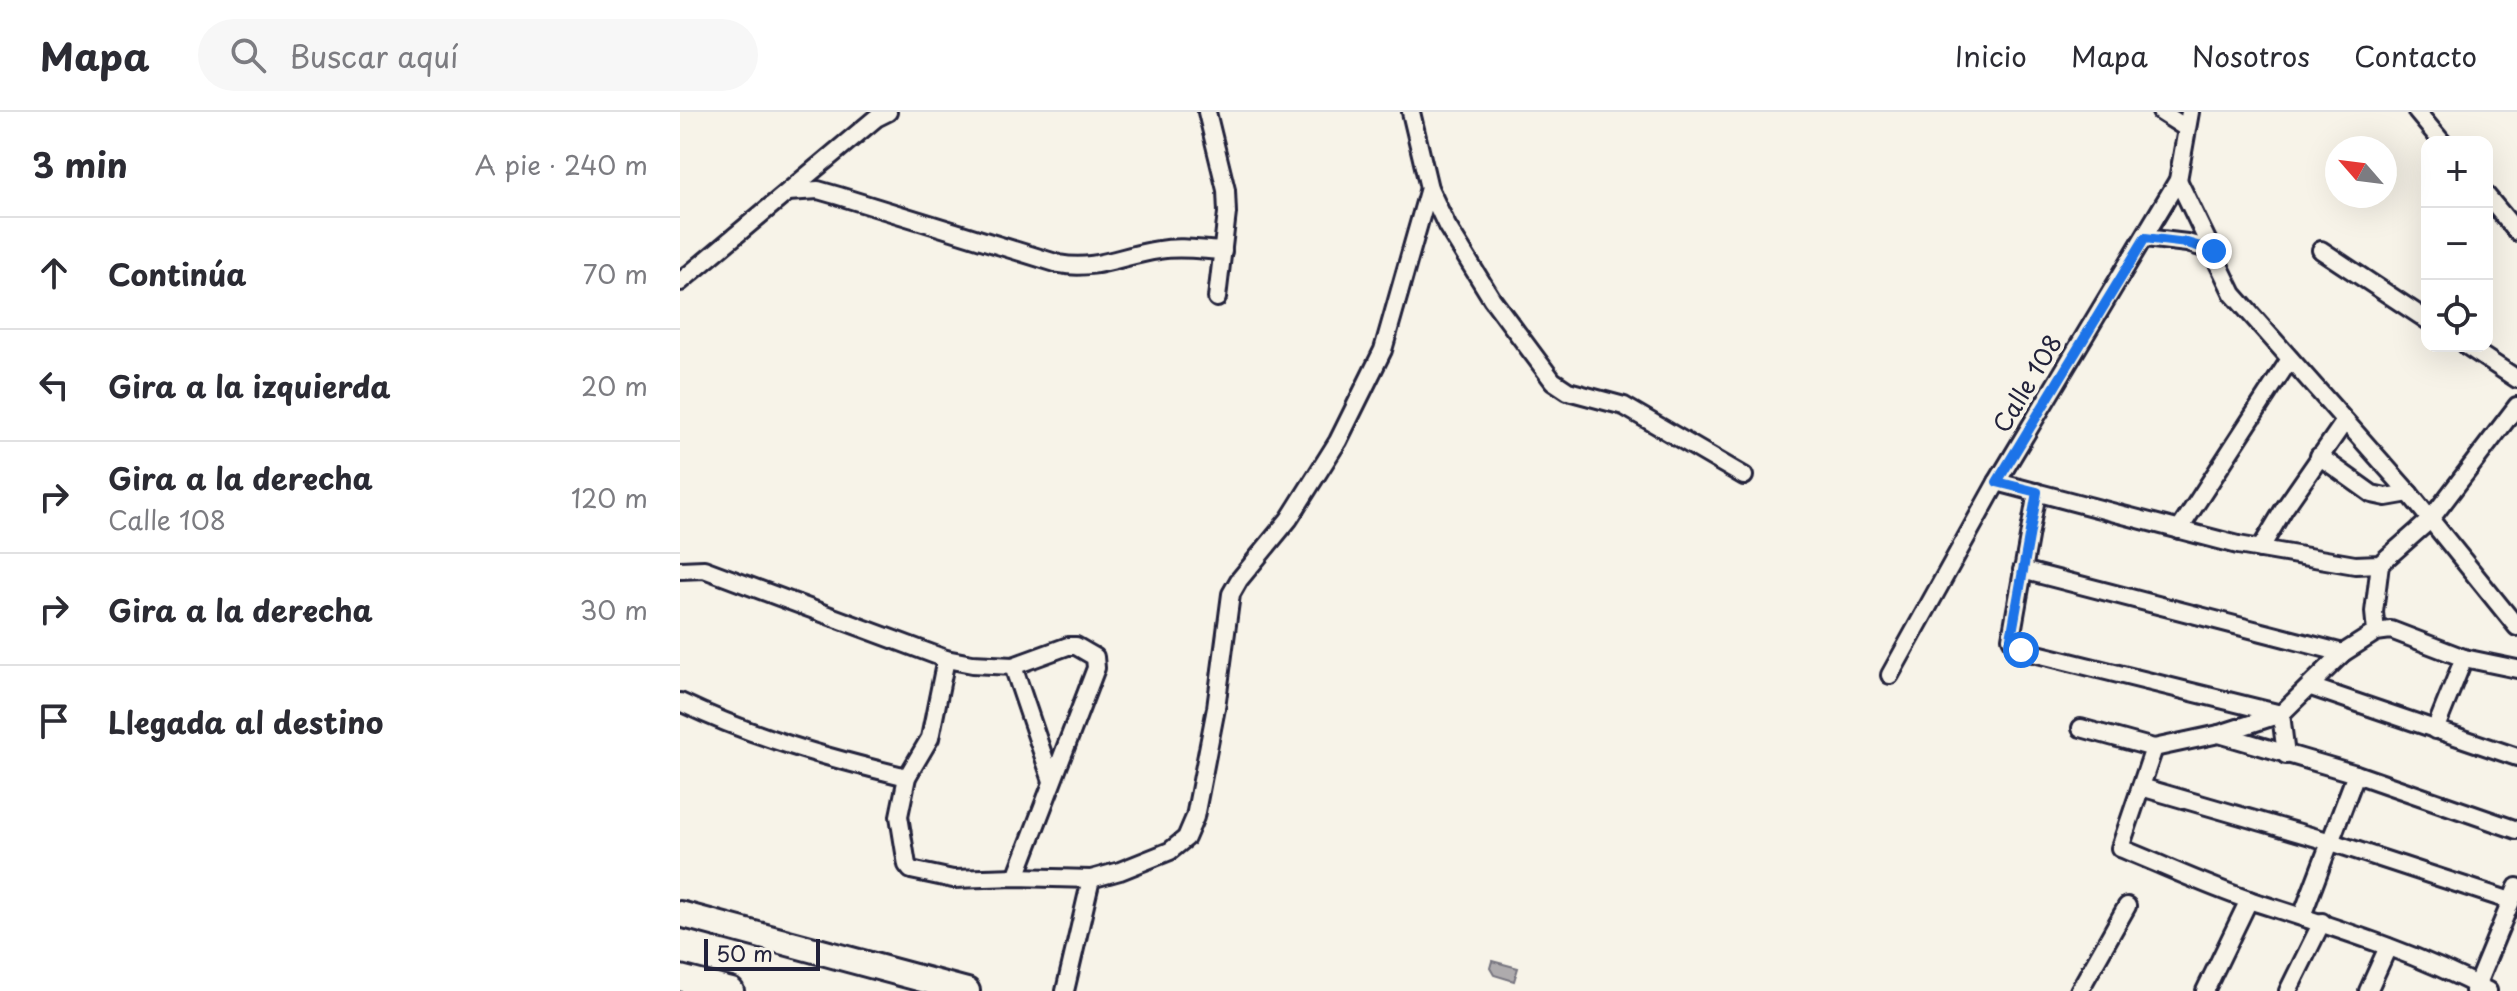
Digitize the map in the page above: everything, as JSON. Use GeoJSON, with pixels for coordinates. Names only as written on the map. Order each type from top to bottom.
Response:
{"type":"FeatureCollection","features":[{"type":"Feature","properties":{"kind":"highway"},"geometry":{"type":"LineString","coordinates":[[680,914],[967,991]]}},
{"type":"Feature","properties":{"kind":"highway"},"geometry":{"type":"LineString","coordinates":[[680,978],[731,991]]}},
{"type":"Feature","properties":{"kind":"street"},"geometry":{"type":"LineString","coordinates":[[680,282],[876,118],[888,112]]}},
{"type":"Feature","properties":{"kind":"street"},"geometry":{"type":"LineString","coordinates":[[1207,112],[1226,190],[1217,298]]}},
{"type":"Feature","properties":{"kind":"street"},"geometry":{"type":"LineString","coordinates":[[1411,112],[1429,188],[1447,226],[1481,282],[1553,381],[1568,391],[1624,406],[1744,476]]}},
{"type":"Feature","properties":{"kind":"street"},"geometry":{"type":"LineString","coordinates":[[2161,112],[2188,120]]}},
{"type":"Feature","properties":{"kind":"street"},"geometry":{"type":"LineString","coordinates":[[2417,112],[2437,136]]}},
{"type":"Feature","properties":{"kind":"street","name":"Calle 108"},"geometry":{"type":"LineString","coordinates":[[1890,675],[1997,482],[2178,180],[2188,120]]}},
{"type":"Feature","properties":{"kind":"street"},"geometry":{"type":"LineString","coordinates":[[2178,180],[2233,294],[2409,493],[2517,627]]}},
{"type":"Feature","properties":{"kind":"street"},"geometry":{"type":"LineString","coordinates":[[946,659],[930,738],[907,777],[899,816],[907,865],[911,870],[953,879],[1091,879],[1170,851],[1186,838],[1195,817],[1216,708],[1231,594],[1289,519],[1345,428],[1383,350],[1429,188]]}},
{"type":"Feature","properties":{"kind":"street"},"geometry":{"type":"LineString","coordinates":[[788,192],[818,190],[1077,267],[1096,266],[1171,248],[1223,251]]}},
{"type":"Feature","properties":{"kind":"street"},"geometry":{"type":"LineString","coordinates":[[2493,203],[2517,232]]}},
{"type":"Feature","properties":{"kind":"street"},"geometry":{"type":"LineString","coordinates":[[2145,238],[2187,243],[2214,251]]}},
{"type":"Feature","properties":{"kind":"street"},"geometry":{"type":"LineString","coordinates":[[2321,250],[2421,316]]}},
{"type":"Feature","properties":{"kind":"street"},"geometry":{"type":"LineString","coordinates":[[2476,352],[2517,379]]}},
{"type":"Feature","properties":{"kind":"street"},"geometry":{"type":"LineString","coordinates":[[2179,530],[2290,359]]}},
{"type":"Feature","properties":{"kind":"street"},"geometry":{"type":"LineString","coordinates":[[1997,482],[2260,549],[2355,565],[2380,564],[2430,520],[2517,406]]}},
{"type":"Feature","properties":{"kind":"street"},"geometry":{"type":"LineString","coordinates":[[2260,549],[2345,421]]}},
{"type":"Feature","properties":{"kind":"street"},"geometry":{"type":"LineString","coordinates":[[2319,456],[2372,494],[2386,497],[2409,493]]}},
{"type":"Feature","properties":{"kind":"street"},"geometry":{"type":"LineString","coordinates":[[2037,492],[2011,638],[2015,645],[2021,650],[2281,714]]}},
{"type":"Feature","properties":{"kind":"street"},"geometry":{"type":"LineString","coordinates":[[2376,632],[2374,612],[2380,564]]}},
{"type":"Feature","properties":{"kind":"street"},"geometry":{"type":"LineString","coordinates":[[680,570],[704,569],[946,659],[1013,666],[1068,646],[1076,646],[1090,653],[1097,662],[1016,877]]}},
{"type":"Feature","properties":{"kind":"street"},"geometry":{"type":"LineString","coordinates":[[2022,570],[2343,653]]}},
{"type":"Feature","properties":{"kind":"street"},"geometry":{"type":"LineString","coordinates":[[2081,728],[2154,748],[2219,734],[2281,714],[2343,653],[2376,632],[2391,630],[2464,658],[2517,669]]}},
{"type":"Feature","properties":{"kind":"street"},"geometry":{"type":"LineString","coordinates":[[2435,730],[2464,658]]}},
{"type":"Feature","properties":{"kind":"street"},"geometry":{"type":"LineString","coordinates":[[1013,666],[1052,781]]}},
{"type":"Feature","properties":{"kind":"street"},"geometry":{"type":"LineString","coordinates":[[2311,687],[2517,757]]}},
{"type":"Feature","properties":{"kind":"street"},"geometry":{"type":"LineString","coordinates":[[680,702],[722,722],[808,752],[907,777]]}},
{"type":"Feature","properties":{"kind":"street"},"geometry":{"type":"LineString","coordinates":[[2281,714],[2286,755]]}},
{"type":"Feature","properties":{"kind":"street"},"geometry":{"type":"LineString","coordinates":[[2219,734],[2356,774],[2517,830]]}},
{"type":"Feature","properties":{"kind":"street"},"geometry":{"type":"LineString","coordinates":[[2141,787],[2514,894],[2480,989],[2388,947],[2322,922],[2249,900],[2120,848],[2154,748]]}},
{"type":"Feature","properties":{"kind":"street"},"geometry":{"type":"LineString","coordinates":[[2302,916],[2356,774]]}},
{"type":"Feature","properties":{"kind":"street"},"geometry":{"type":"LineString","coordinates":[[1065,991],[1091,879]]}},
{"type":"Feature","properties":{"kind":"street"},"geometry":{"type":"LineString","coordinates":[[2205,991],[2249,900]]}},
{"type":"Feature","properties":{"kind":"street"},"geometry":{"type":"LineString","coordinates":[[2079,991],[2127,906]]}},
{"type":"Feature","properties":{"kind":"street"},"geometry":{"type":"LineString","coordinates":[[2288,991],[2322,922]]}},
{"type":"Feature","properties":{"kind":"street"},"geometry":{"type":"LineString","coordinates":[[2368,991],[2388,947]]}},
{"type":"Feature","properties":{"kind":"shaded area"},"geometry":{"type":"Polygon","coordinates":[[[1492,961],[1518,968],[1514,981],[1494,975],[1490,968],[1492,961]]]}},
{"type":"Feature","properties":{"kind":"route"},"geometry":{"type":"LineString","coordinates":[[2021,650],[2011,638],[2037,492],[1997,482],[2145,238],[2187,243],[2214,251]]}}]}
